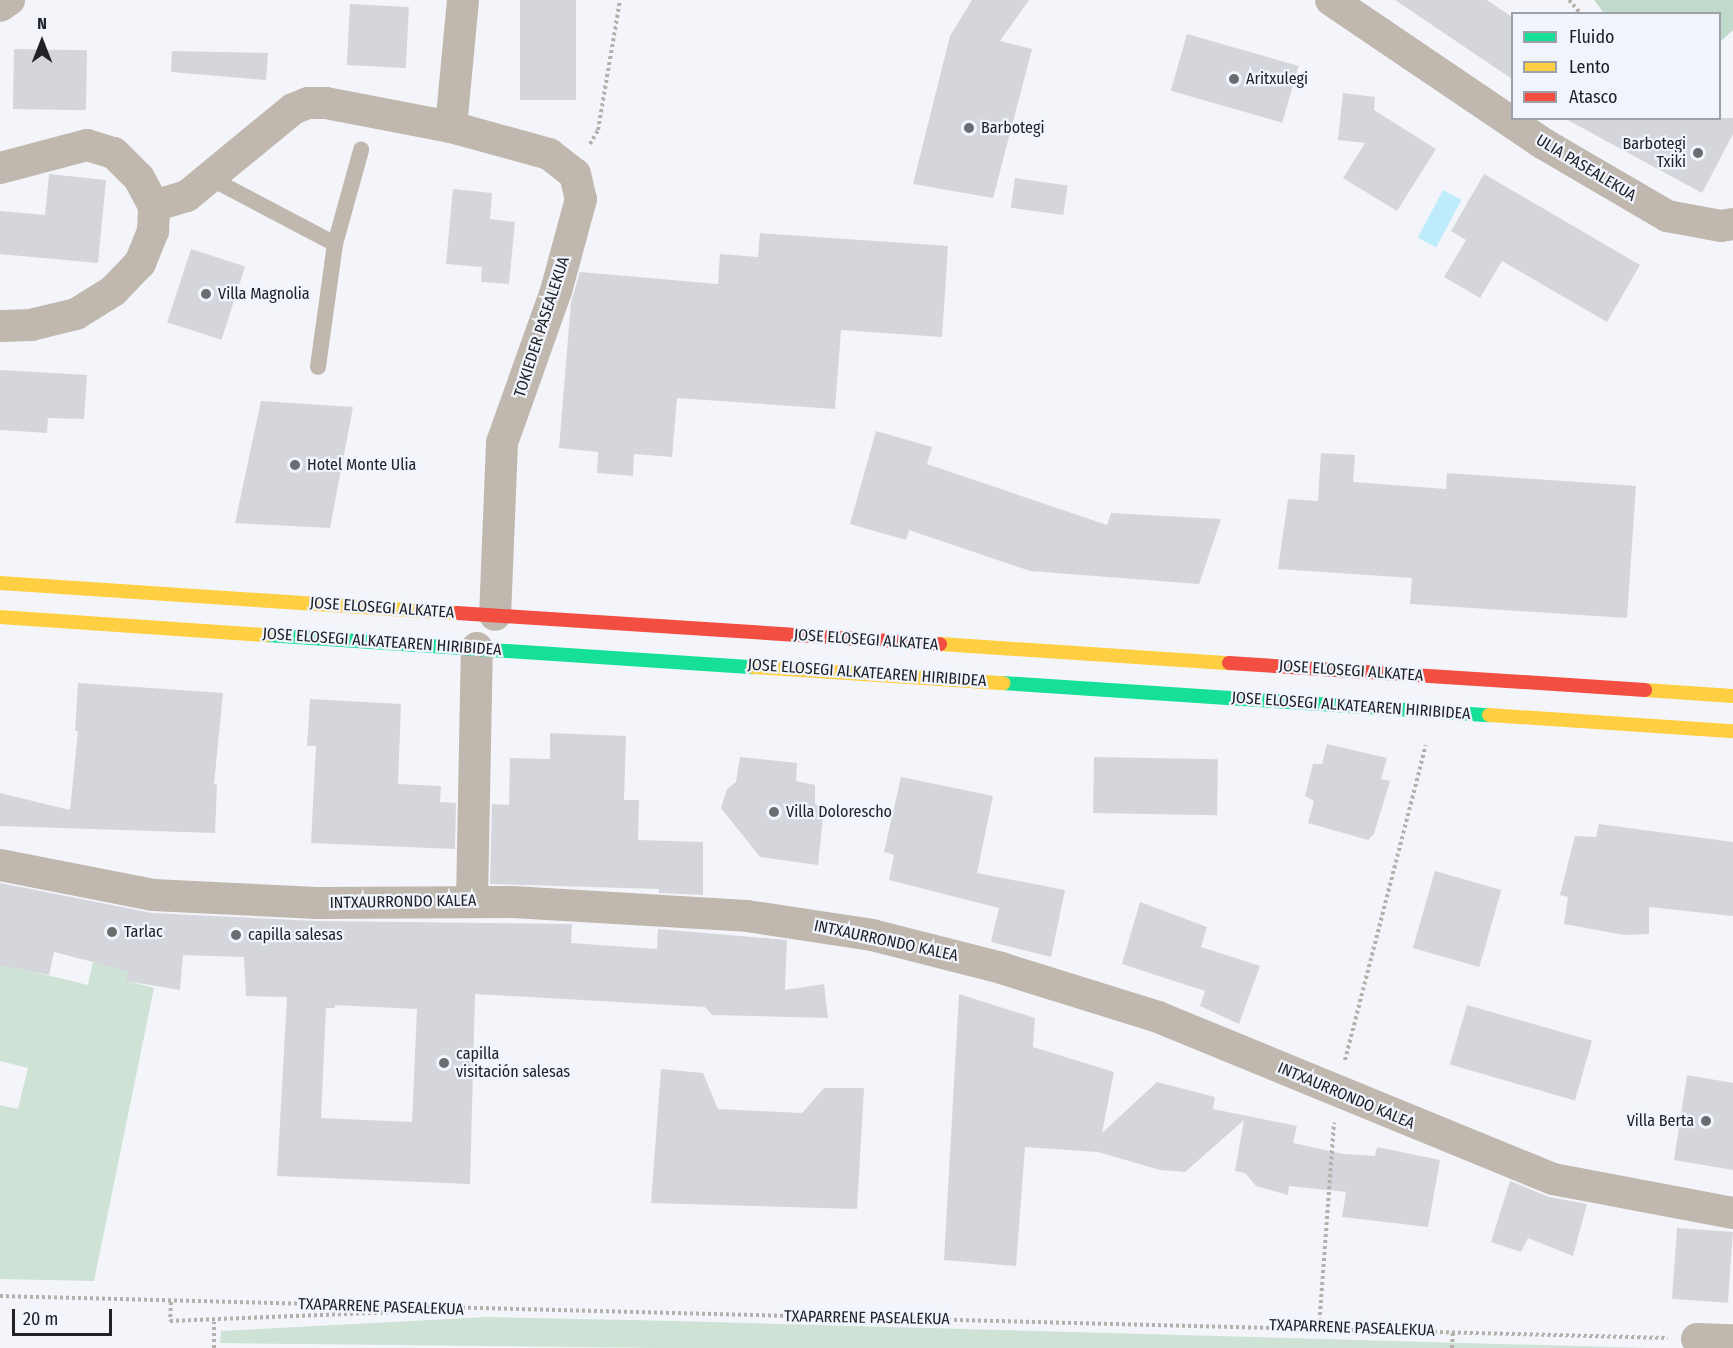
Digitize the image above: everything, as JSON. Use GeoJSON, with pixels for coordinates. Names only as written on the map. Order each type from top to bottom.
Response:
{"type":"FeatureCollection","features":[{"type":"Feature","properties":{"kind":"main road","name":"JOSE ELOSEGI ALKATEA"},"geometry":{"type":"LineString","coordinates":[[0,583],[1733,696]]}},
{"type":"Feature","properties":{"kind":"main road","name":"JOSE ELOSEGI ALKATEAREN HIRIBIDEA"},"geometry":{"type":"LineString","coordinates":[[0,617],[1733,731]]}},
{"type":"Feature","properties":{"kind":"street"},"geometry":{"type":"LineString","coordinates":[[0,6],[9,0]]}},
{"type":"Feature","properties":{"kind":"street"},"geometry":{"type":"LineString","coordinates":[[451,127],[463,0]]}},
{"type":"Feature","properties":{"kind":"street","name":"ULIA PASEALEKUA"},"geometry":{"type":"LineString","coordinates":[[1331,0],[1544,144],[1667,216],[1721,226],[1733,224]]}},
{"type":"Feature","properties":{"kind":"street"},"geometry":{"type":"LineString","coordinates":[[154,206],[187,196],[293,109],[308,103],[326,103],[451,127],[549,154],[575,174]]}},
{"type":"Feature","properties":{"kind":"street"},"geometry":{"type":"LineString","coordinates":[[0,168],[87,145],[114,153],[139,178],[154,206],[153,231],[140,263],[113,291],[76,314],[31,325],[0,326]]}},
{"type":"Feature","properties":{"kind":"street","name":"TOKIEDER PASEALEKUA"},"geometry":{"type":"LineString","coordinates":[[495,615],[502,443],[556,291],[581,200],[575,174]]}},
{"type":"Feature","properties":{"kind":"street"},"geometry":{"type":"LineString","coordinates":[[472,901],[477,648]]}},
{"type":"Feature","properties":{"kind":"street","name":"INTXAURRONDO KALEA"},"geometry":{"type":"LineString","coordinates":[[0,865],[153,895],[317,903],[472,901],[747,916],[872,935],[1001,968],[1147,1013],[1553,1179],[1733,1213]]}},
{"type":"Feature","properties":{"kind":"street"},"geometry":{"type":"LineString","coordinates":[[1697,1338],[1733,1340]]}},
{"type":"Feature","properties":{"kind":"lane"},"geometry":{"type":"LineString","coordinates":[[318,367],[335,244],[361,150]]}},
{"type":"Feature","properties":{"kind":"lane"},"geometry":{"type":"LineString","coordinates":[[210,178],[335,244]]}},
{"type":"Feature","properties":{"kind":"path"},"geometry":{"type":"LineString","coordinates":[[575,174],[598,129],[620,0]]}},
{"type":"Feature","properties":{"kind":"path"},"geometry":{"type":"LineString","coordinates":[[1569,0],[1579,12]]}},
{"type":"Feature","properties":{"kind":"path"},"geometry":{"type":"LineString","coordinates":[[1318,1327],[1337,1090],[1428,738]]}},
{"type":"Feature","properties":{"kind":"path","name":"TXAPARRENE PASEALEKUA"},"geometry":{"type":"LineString","coordinates":[[0,1296],[449,1309],[1318,1327],[1697,1338]]}},
{"type":"Feature","properties":{"kind":"path"},"geometry":{"type":"LineString","coordinates":[[171,1302],[170,1321],[214,1322],[449,1309]]}},
{"type":"Feature","properties":{"kind":"path"},"geometry":{"type":"LineString","coordinates":[[214,1322],[214,1348]]}},
{"type":"Feature","properties":{"kind":"path"},"geometry":{"type":"LineString","coordinates":[[1452,1348],[1453,1331]]}},
{"type":"Feature","properties":{"kind":"green space"},"geometry":{"type":"Polygon","coordinates":[[[1594,0],[1733,0],[1733,30],[1721,41],[1721,12],[1603,12],[1594,0]]]}},
{"type":"Feature","properties":{"kind":"green space"},"geometry":{"type":"Polygon","coordinates":[[[93,962],[128,971],[127,981],[154,988],[94,1281],[0,1279],[0,1105],[18,1109],[28,1068],[0,1061],[0,964],[88,985],[93,962]]]}},
{"type":"Feature","properties":{"kind":"green space"},"geometry":{"type":"Polygon","coordinates":[[[487,1317],[1647,1348],[661,1348],[220,1343],[221,1331],[487,1317]]]}},
{"type":"Feature","properties":{"kind":"water"},"geometry":{"type":"Polygon","coordinates":[[[1443,190],[1462,200],[1436,248],[1418,238],[1443,190]]]}},
{"type":"Feature","properties":{"kind":"building"},"geometry":{"type":"Polygon","coordinates":[[[520,0],[576,0],[576,100],[520,100],[520,0]]]}},
{"type":"Feature","properties":{"kind":"building","name":"Barbotegi"},"geometry":{"type":"Polygon","coordinates":[[[972,0],[1029,0],[1000,41],[1032,49],[993,198],[913,184],[950,36],[972,0]]]}},
{"type":"Feature","properties":{"kind":"building"},"geometry":{"type":"Polygon","coordinates":[[[1395,0],[1487,0],[1511,16],[1511,78],[1395,0]]]}},
{"type":"Feature","properties":{"kind":"building"},"geometry":{"type":"Polygon","coordinates":[[[350,4],[409,7],[406,68],[347,65],[350,4]]]}},
{"type":"Feature","properties":{"kind":"building","name":"Aritxulegi"},"geometry":{"type":"Polygon","coordinates":[[[1187,34],[1299,66],[1282,123],[1171,91],[1187,34]]]}},
{"type":"Feature","properties":{"kind":"building"},"geometry":{"type":"Polygon","coordinates":[[[14,49],[87,50],[86,110],[13,109],[14,49]]]}},
{"type":"Feature","properties":{"kind":"building"},"geometry":{"type":"Polygon","coordinates":[[[172,51],[268,53],[266,80],[171,72],[172,51]]]}},
{"type":"Feature","properties":{"kind":"building"},"geometry":{"type":"Polygon","coordinates":[[[1343,93],[1375,97],[1374,110],[1436,149],[1397,211],[1343,178],[1365,143],[1338,140],[1343,93]]]}},
{"type":"Feature","properties":{"kind":"building"},"geometry":{"type":"Polygon","coordinates":[[[1721,118],[1733,118],[1733,134],[1702,193],[1568,120],[1721,120],[1721,118]]]}},
{"type":"Feature","properties":{"kind":"building"},"geometry":{"type":"Polygon","coordinates":[[[49,174],[106,180],[98,263],[0,254],[0,211],[45,215],[49,174]]]}},
{"type":"Feature","properties":{"kind":"building"},"geometry":{"type":"Polygon","coordinates":[[[1484,174],[1640,265],[1607,322],[1502,261],[1480,298],[1444,277],[1466,240],[1451,231],[1484,174]]]}},
{"type":"Feature","properties":{"kind":"building"},"geometry":{"type":"Polygon","coordinates":[[[1015,178],[1067,185],[1063,215],[1011,208],[1015,178]]]}},
{"type":"Feature","properties":{"kind":"building"},"geometry":{"type":"Polygon","coordinates":[[[453,189],[492,193],[490,219],[515,222],[509,284],[481,282],[482,267],[446,264],[453,189]]]}},
{"type":"Feature","properties":{"kind":"building"},"geometry":{"type":"Polygon","coordinates":[[[760,233],[948,246],[942,337],[841,330],[835,409],[677,398],[672,457],[634,454],[633,476],[597,473],[598,452],[559,448],[571,302],[580,272],[718,284],[720,254],[758,257],[760,233]]]}},
{"type":"Feature","properties":{"kind":"building","name":"Villa Magnolia"},"geometry":{"type":"Polygon","coordinates":[[[191,249],[245,267],[221,340],[167,322],[191,249]]]}},
{"type":"Feature","properties":{"kind":"building"},"geometry":{"type":"Polygon","coordinates":[[[0,370],[87,375],[84,419],[48,418],[47,433],[0,430],[0,370]]]}},
{"type":"Feature","properties":{"kind":"building","name":"Hotel Monte Ulia"},"geometry":{"type":"Polygon","coordinates":[[[261,401],[353,407],[330,528],[235,523],[261,401]]]}},
{"type":"Feature","properties":{"kind":"building"},"geometry":{"type":"Polygon","coordinates":[[[876,431],[932,447],[927,464],[1107,525],[1111,513],[1221,519],[1199,584],[1030,571],[909,530],[906,540],[850,524],[876,431]]]}},
{"type":"Feature","properties":{"kind":"building"},"geometry":{"type":"Polygon","coordinates":[[[1321,453],[1355,455],[1353,482],[1446,489],[1447,473],[1636,486],[1627,618],[1410,604],[1412,578],[1278,569],[1288,499],[1318,501],[1321,453]]]}},
{"type":"Feature","properties":{"kind":"building"},"geometry":{"type":"Polygon","coordinates":[[[78,683],[223,693],[214,784],[217,785],[215,833],[0,826],[0,793],[70,810],[78,731],[75,731],[78,683]]]}},
{"type":"Feature","properties":{"kind":"building"},"geometry":{"type":"Polygon","coordinates":[[[310,699],[401,704],[398,784],[441,786],[440,802],[456,803],[455,849],[311,843],[316,746],[307,746],[310,699]]]}},
{"type":"Feature","properties":{"kind":"building"},"geometry":{"type":"Polygon","coordinates":[[[550,733],[626,736],[624,800],[639,800],[638,840],[703,842],[703,895],[659,893],[659,889],[490,884],[492,804],[509,805],[510,758],[550,759],[550,733]]]}},
{"type":"Feature","properties":{"kind":"building"},"geometry":{"type":"Polygon","coordinates":[[[1327,744],[1387,758],[1381,779],[1390,781],[1374,834],[1368,840],[1308,823],[1314,801],[1305,796],[1313,764],[1322,764],[1327,744]]]}},
{"type":"Feature","properties":{"kind":"building","name":"Villa Dolorescho"},"geometry":{"type":"Polygon","coordinates":[[[740,757],[797,763],[796,781],[815,785],[815,804],[824,807],[818,865],[760,857],[721,808],[727,789],[736,782],[740,757]]]}},
{"type":"Feature","properties":{"kind":"building"},"geometry":{"type":"Polygon","coordinates":[[[1094,757],[1218,759],[1217,815],[1093,813],[1094,757]]]}},
{"type":"Feature","properties":{"kind":"building"},"geometry":{"type":"Polygon","coordinates":[[[901,777],[993,796],[977,873],[1065,890],[1051,957],[991,942],[999,908],[889,880],[894,855],[884,852],[901,777]]]}},
{"type":"Feature","properties":{"kind":"building"},"geometry":{"type":"Polygon","coordinates":[[[1599,824],[1733,842],[1733,916],[1649,907],[1649,934],[1624,935],[1564,924],[1568,897],[1560,895],[1575,836],[1596,837],[1599,824]]]}},
{"type":"Feature","properties":{"kind":"building"},"geometry":{"type":"Polygon","coordinates":[[[1435,871],[1501,890],[1479,967],[1413,948],[1435,871]]]}},
{"type":"Feature","properties":{"kind":"building"},"geometry":{"type":"Polygon","coordinates":[[[0,883],[152,913],[316,921],[572,924],[571,943],[657,949],[658,929],[787,940],[785,990],[824,984],[828,1018],[712,1015],[705,1007],[475,994],[470,1184],[277,1176],[287,997],[246,996],[244,957],[183,955],[180,990],[126,981],[128,971],[54,952],[49,975],[0,965],[0,883]],[[335,1005],[335,1008],[326,1008],[321,1118],[412,1122],[417,1009],[335,1005]]]}},
{"type":"Feature","properties":{"kind":"building"},"geometry":{"type":"Polygon","coordinates":[[[1140,902],[1207,927],[1201,947],[1260,966],[1239,1024],[1200,1006],[1205,991],[1122,964],[1140,902]]]}},
{"type":"Feature","properties":{"kind":"building"},"geometry":{"type":"Polygon","coordinates":[[[959,994],[1035,1018],[1033,1047],[1114,1072],[1102,1133],[1157,1082],[1215,1097],[1213,1109],[1297,1126],[1293,1143],[1344,1154],[1375,1156],[1377,1147],[1440,1160],[1428,1227],[1342,1217],[1346,1192],[1289,1186],[1288,1195],[1256,1186],[1245,1173],[1235,1171],[1244,1120],[1185,1172],[1160,1170],[1098,1152],[1025,1147],[1016,1266],[944,1260],[959,994]]]}},
{"type":"Feature","properties":{"kind":"building"},"geometry":{"type":"Polygon","coordinates":[[[1467,1005],[1592,1041],[1575,1100],[1450,1065],[1467,1005]]]}},
{"type":"Feature","properties":{"kind":"building"},"geometry":{"type":"Polygon","coordinates":[[[661,1069],[703,1073],[718,1109],[802,1113],[824,1088],[864,1088],[857,1209],[651,1203],[661,1069]]]}},
{"type":"Feature","properties":{"kind":"building","name":"Villa Berta"},"geometry":{"type":"Polygon","coordinates":[[[1687,1075],[1733,1083],[1733,1170],[1674,1160],[1687,1075]]]}},
{"type":"Feature","properties":{"kind":"building"},"geometry":{"type":"Polygon","coordinates":[[[1510,1181],[1549,1197],[1587,1204],[1573,1256],[1528,1238],[1521,1252],[1491,1242],[1510,1181]]]}},
{"type":"Feature","properties":{"kind":"building"},"geometry":{"type":"Polygon","coordinates":[[[1677,1228],[1733,1232],[1728,1303],[1672,1299],[1677,1228]]]}},
{"type":"Feature","properties":{"kind":"traffic: fast"},"geometry":{"type":"LineString","coordinates":[[266,635],[753,667]]}},
{"type":"Feature","properties":{"kind":"traffic: fast"},"geometry":{"type":"LineString","coordinates":[[1003,683],[1489,715]]}},
{"type":"Feature","properties":{"kind":"traffic: slow"},"geometry":{"type":"LineString","coordinates":[[0,583],[457,613]]}},
{"type":"Feature","properties":{"kind":"traffic: slow"},"geometry":{"type":"LineString","coordinates":[[0,617],[266,635]]}},
{"type":"Feature","properties":{"kind":"traffic: slow"},"geometry":{"type":"LineString","coordinates":[[940,644],[1229,663]]}},
{"type":"Feature","properties":{"kind":"traffic: slow"},"geometry":{"type":"LineString","coordinates":[[753,667],[1003,683]]}},
{"type":"Feature","properties":{"kind":"traffic: slow"},"geometry":{"type":"LineString","coordinates":[[1645,690],[1733,696]]}},
{"type":"Feature","properties":{"kind":"traffic: slow"},"geometry":{"type":"LineString","coordinates":[[1489,715],[1733,731]]}},
{"type":"Feature","properties":{"kind":"traffic: jam"},"geometry":{"type":"LineString","coordinates":[[457,613],[940,644]]}},
{"type":"Feature","properties":{"kind":"traffic: jam"},"geometry":{"type":"LineString","coordinates":[[1229,663],[1645,690]]}},
{"type":"Feature","properties":{"kind":"place","name":"Aritxulegi"},"geometry":{"type":"Point","coordinates":[1234,79]}},
{"type":"Feature","properties":{"kind":"place","name":"Barbotegi"},"geometry":{"type":"Point","coordinates":[969,128]}},
{"type":"Feature","properties":{"kind":"place","name":"Barbotegi Txiki"},"geometry":{"type":"Point","coordinates":[1698,153]}},
{"type":"Feature","properties":{"kind":"place","name":"Villa Magnolia"},"geometry":{"type":"Point","coordinates":[206,294]}},
{"type":"Feature","properties":{"kind":"place","name":"Hotel Monte Ulia"},"geometry":{"type":"Point","coordinates":[295,465]}},
{"type":"Feature","properties":{"kind":"place","name":"Villa Dolorescho"},"geometry":{"type":"Point","coordinates":[774,812]}},
{"type":"Feature","properties":{"kind":"place","name":"Tarlac"},"geometry":{"type":"Point","coordinates":[112,932]}},
{"type":"Feature","properties":{"kind":"place","name":"capilla salesas"},"geometry":{"type":"Point","coordinates":[236,935]}},
{"type":"Feature","properties":{"kind":"place","name":"capilla visitación salesas"},"geometry":{"type":"Point","coordinates":[444,1063]}},
{"type":"Feature","properties":{"kind":"place","name":"Villa Berta"},"geometry":{"type":"Point","coordinates":[1706,1121]}}]}
